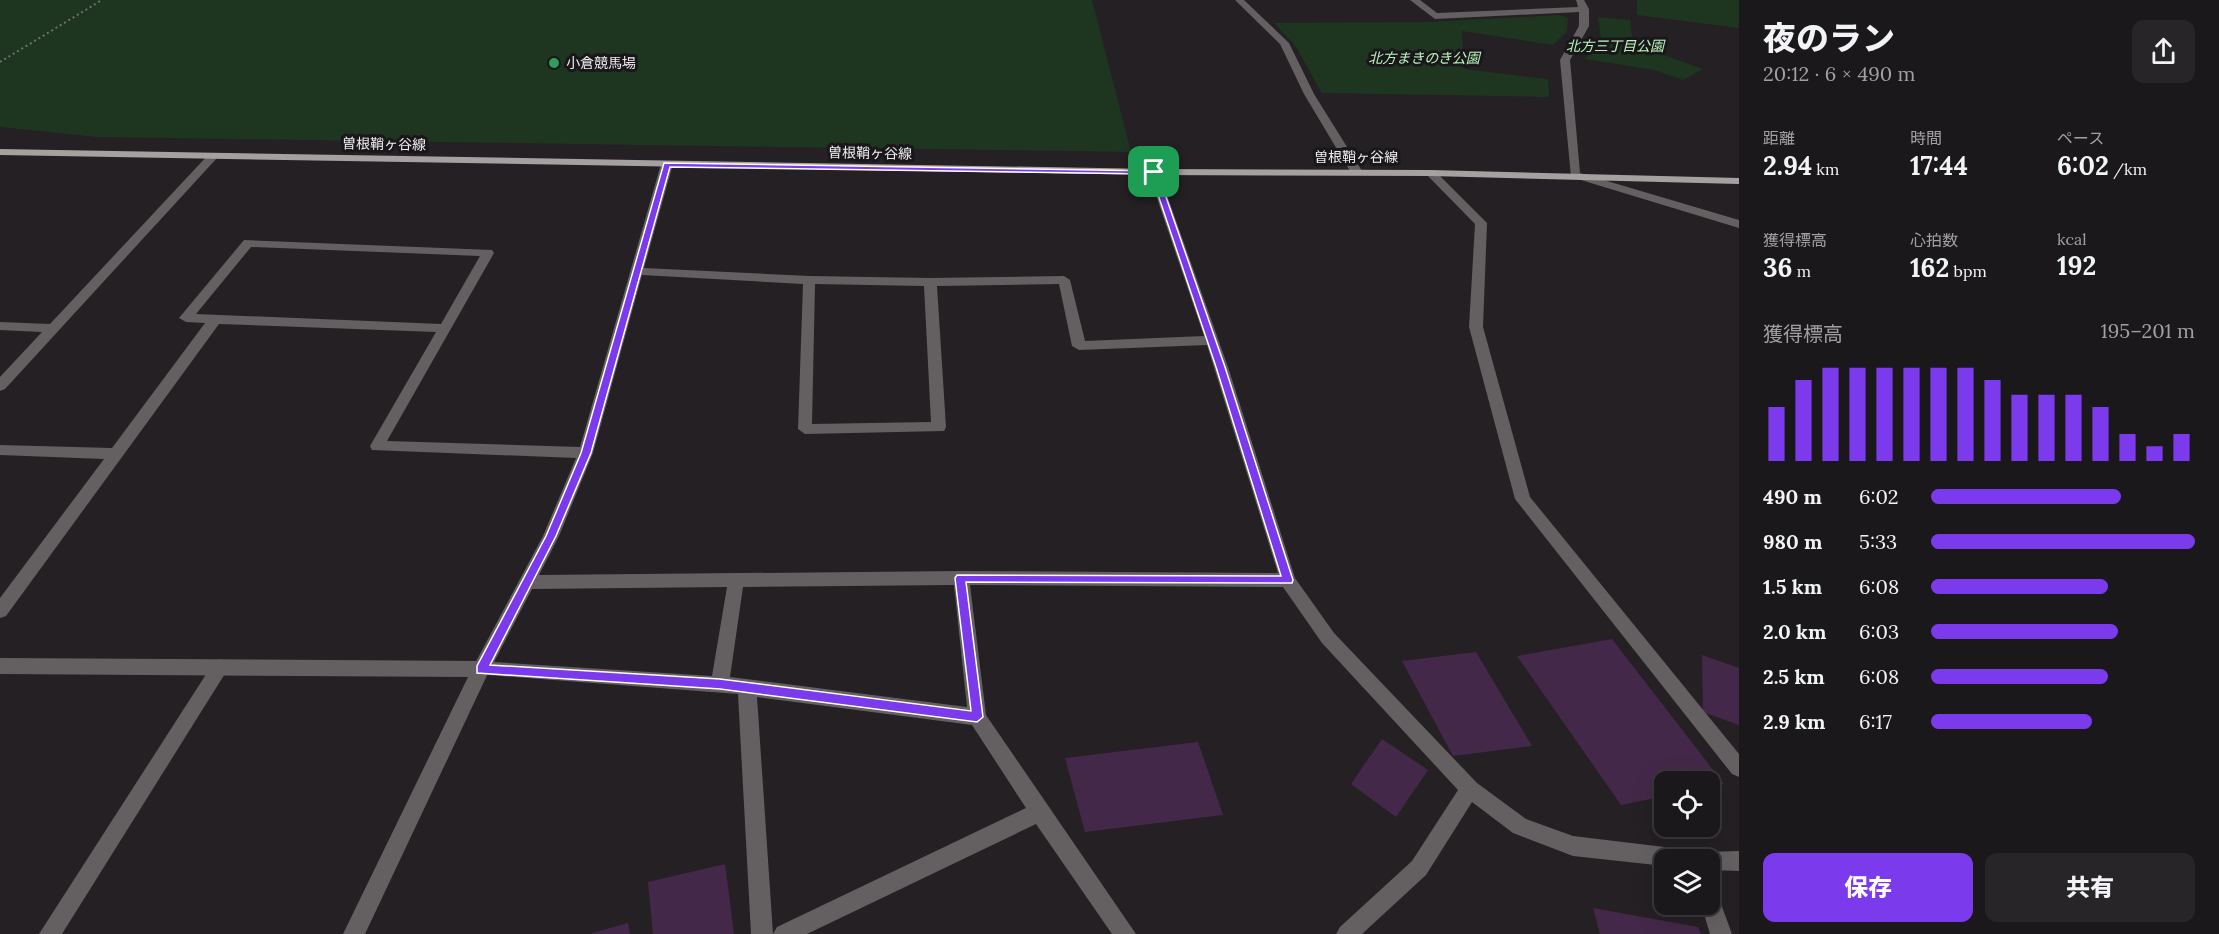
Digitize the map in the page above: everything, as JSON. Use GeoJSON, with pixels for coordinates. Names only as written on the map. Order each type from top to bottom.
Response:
{"type":"FeatureCollection","features":[{"type":"Feature","properties":{"kind":"main road","name":"曽根鞘ヶ谷線"},"geometry":{"type":"LineString","coordinates":[[0,153],[1154,172],[1431,172],[1739,181]]}},
{"type":"Feature","properties":{"kind":"street"},"geometry":{"type":"LineString","coordinates":[[1239,0],[1284,43],[1310,94],[1356,171]]}},
{"type":"Feature","properties":{"kind":"street"},"geometry":{"type":"LineString","coordinates":[[1414,0],[1435,16],[1582,5],[1584,31],[1571,45],[1565,60],[1575,175],[1739,224]]}},
{"type":"Feature","properties":{"kind":"street"},"geometry":{"type":"LineString","coordinates":[[0,386],[213,156]]}},
{"type":"Feature","properties":{"kind":"street"},"geometry":{"type":"LineString","coordinates":[[354,934],[481,669],[551,536],[586,453],[667,164]]}},
{"type":"Feature","properties":{"kind":"street"},"geometry":{"type":"LineString","coordinates":[[1154,172],[1288,580],[1328,638],[1470,789],[1520,826],[1573,846],[1654,854]]}},
{"type":"Feature","properties":{"kind":"street"},"geometry":{"type":"LineString","coordinates":[[1431,172],[1482,223],[1476,327],[1523,499],[1739,768]]}},
{"type":"Feature","properties":{"kind":"street"},"geometry":{"type":"LineString","coordinates":[[445,328],[186,318],[248,243],[488,253],[445,328],[377,446],[586,453]]}},
{"type":"Feature","properties":{"kind":"street"},"geometry":{"type":"LineString","coordinates":[[637,271],[809,280],[930,282],[1064,280],[1079,346],[1211,340]]}},
{"type":"Feature","properties":{"kind":"street"},"geometry":{"type":"LineString","coordinates":[[809,280],[805,429],[939,427],[930,282]]}},
{"type":"Feature","properties":{"kind":"street"},"geometry":{"type":"LineString","coordinates":[[0,611],[215,320]]}},
{"type":"Feature","properties":{"kind":"street"},"geometry":{"type":"LineString","coordinates":[[0,326],[54,328]]}},
{"type":"Feature","properties":{"kind":"street"},"geometry":{"type":"LineString","coordinates":[[0,450],[116,454]]}},
{"type":"Feature","properties":{"kind":"street"},"geometry":{"type":"LineString","coordinates":[[527,582],[961,578],[1288,580]]}},
{"type":"Feature","properties":{"kind":"street"},"geometry":{"type":"LineString","coordinates":[[961,578],[977,717],[1039,812],[1125,934]]}},
{"type":"Feature","properties":{"kind":"street"},"geometry":{"type":"LineString","coordinates":[[720,684],[736,580]]}},
{"type":"Feature","properties":{"kind":"street"},"geometry":{"type":"LineString","coordinates":[[0,666],[481,669],[720,684],[977,717]]}},
{"type":"Feature","properties":{"kind":"street"},"geometry":{"type":"LineString","coordinates":[[50,934],[220,667]]}},
{"type":"Feature","properties":{"kind":"street"},"geometry":{"type":"LineString","coordinates":[[747,687],[762,934]]}},
{"type":"Feature","properties":{"kind":"street"},"geometry":{"type":"LineString","coordinates":[[1347,934],[1419,868],[1470,789]]}},
{"type":"Feature","properties":{"kind":"street"},"geometry":{"type":"LineString","coordinates":[[784,934],[1039,812]]}},
{"type":"Feature","properties":{"kind":"street"},"geometry":{"type":"LineString","coordinates":[[1720,860],[1739,861]]}},
{"type":"Feature","properties":{"kind":"street"},"geometry":{"type":"LineString","coordinates":[[1715,915],[1721,934]]}},
{"type":"Feature","properties":{"kind":"path"},"geometry":{"type":"LineString","coordinates":[[0,62],[102,0]]}},
{"type":"Feature","properties":{"kind":"green space","name":"小倉競馬場"},"geometry":{"type":"Polygon","coordinates":[[[0,0],[1092,0],[1131,152],[97,137],[0,127],[0,0]]]}},
{"type":"Feature","properties":{"kind":"green space"},"geometry":{"type":"Polygon","coordinates":[[[1637,0],[1739,0],[1739,28],[1637,15],[1637,0]]]}},
{"type":"Feature","properties":{"kind":"green space","name":"北方まきのき公園"},"geometry":{"type":"Polygon","coordinates":[[[1559,15],[1568,18],[1567,31],[1553,45],[1462,31],[1464,69],[1548,79],[1549,97],[1322,93],[1294,44],[1274,23],[1430,22],[1559,15]]]}},
{"type":"Feature","properties":{"kind":"green space","name":"北方三丁目公園"},"geometry":{"type":"Polygon","coordinates":[[[1598,17],[1630,20],[1633,44],[1703,69],[1683,80],[1654,70],[1585,59],[1601,37],[1598,17]]]}},
{"type":"Feature","properties":{"kind":"building"},"geometry":{"type":"Polygon","coordinates":[[[1612,639],[1714,771],[1654,771],[1654,798],[1621,805],[1517,656],[1612,639]]]}},
{"type":"Feature","properties":{"kind":"building"},"geometry":{"type":"Polygon","coordinates":[[[1476,652],[1532,746],[1453,756],[1402,661],[1476,652]]]}},
{"type":"Feature","properties":{"kind":"building"},"geometry":{"type":"Polygon","coordinates":[[[1702,655],[1739,668],[1739,725],[1703,712],[1702,655]]]}},
{"type":"Feature","properties":{"kind":"building"},"geometry":{"type":"Polygon","coordinates":[[[1382,739],[1428,770],[1396,817],[1351,784],[1382,739]]]}},
{"type":"Feature","properties":{"kind":"building"},"geometry":{"type":"Polygon","coordinates":[[[1198,742],[1223,815],[1085,832],[1065,758],[1198,742]]]}},
{"type":"Feature","properties":{"kind":"building"},"geometry":{"type":"Polygon","coordinates":[[[725,864],[734,934],[653,934],[648,882],[725,864]]]}},
{"type":"Feature","properties":{"kind":"building"},"geometry":{"type":"Polygon","coordinates":[[[1593,908],[1698,927],[1701,934],[1600,934],[1593,908]]]}},
{"type":"Feature","properties":{"kind":"building"},"geometry":{"type":"Polygon","coordinates":[[[628,923],[630,934],[592,934],[592,933],[628,923]]]}},
{"type":"Feature","properties":{"kind":"place","name":"小倉競馬場"},"geometry":{"type":"Point","coordinates":[554,63]}},
{"type":"Feature","properties":{"kind":"route"},"geometry":{"type":"LineString","coordinates":[[667,164],[1154,172],[1221,367],[1288,580],[961,578],[977,717],[720,684],[481,669],[551,536],[586,453],[667,164]]}}]}
